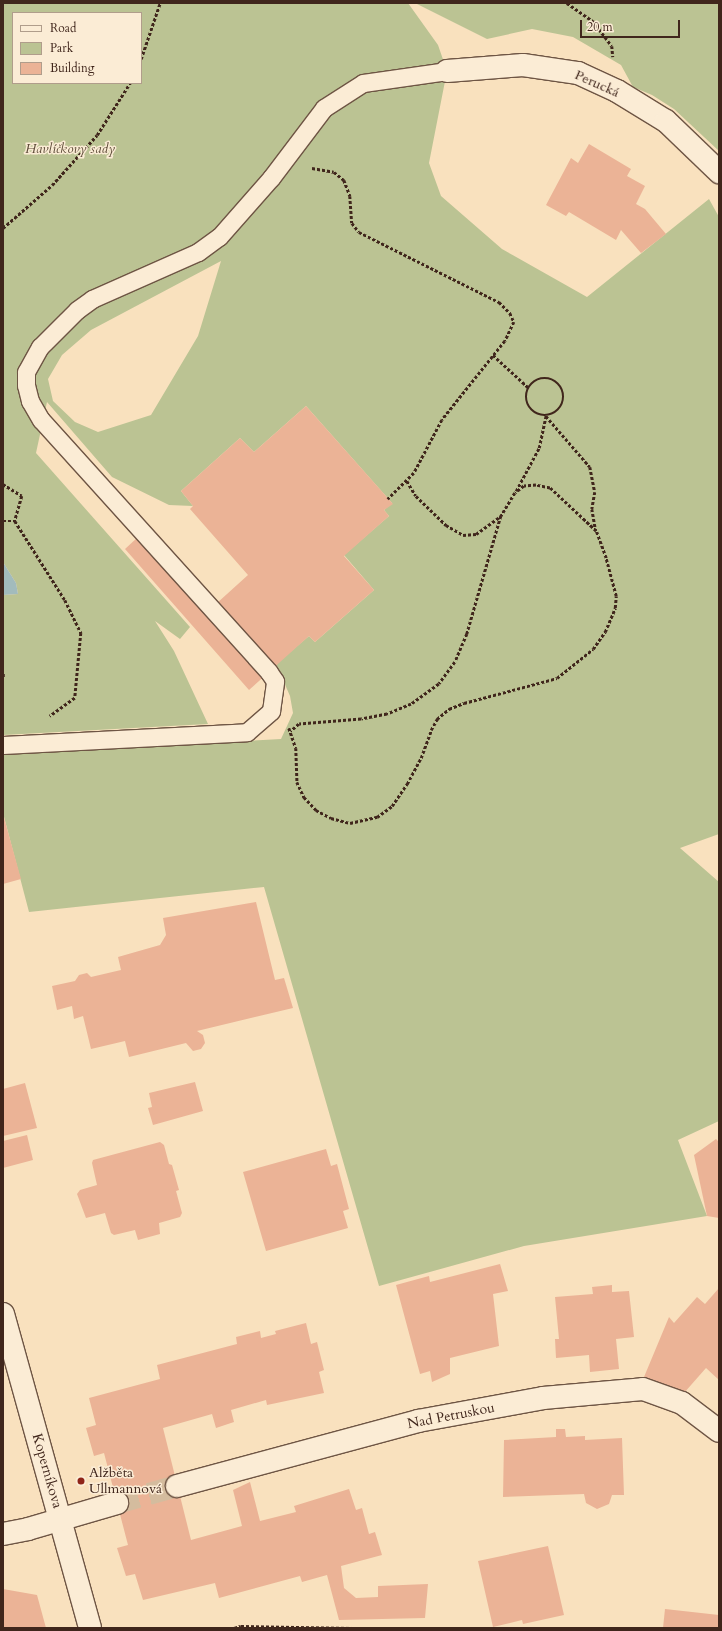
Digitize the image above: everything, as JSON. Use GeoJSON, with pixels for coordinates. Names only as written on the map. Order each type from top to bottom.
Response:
{"type":"FeatureCollection","features":[{"type":"Feature","properties":{"kind":"street","name":"Perucká"},"geometry":{"type":"LineString","coordinates":[[448,71],[523,64],[578,73],[617,91],[666,121],[719,172]]}},
{"type":"Feature","properties":{"kind":"street","name":"Koperníkova"},"geometry":{"type":"LineString","coordinates":[[3,1314],[90,1628]]}},
{"type":"Feature","properties":{"kind":"street","name":"Nad Petruskou"},"geometry":{"type":"LineString","coordinates":[[177,1486],[418,1421],[543,1398],[643,1389],[682,1403],[719,1431]]}},
{"type":"Feature","properties":{"kind":"street"},"geometry":{"type":"LineString","coordinates":[[3,1534],[28,1529],[60,1518],[117,1503]]}},
{"type":"Feature","properties":{"kind":"lane"},"geometry":{"type":"LineString","coordinates":[[3,745],[247,732],[271,711],[275,681],[269,672],[41,420],[30,401],[26,385],[26,372],[40,347],[77,310],[108,291],[155,273],[198,252],[214,241],[282,164],[324,108],[363,83],[448,71]]}},
{"type":"Feature","properties":{"kind":"path"},"geometry":{"type":"LineString","coordinates":[[142,56],[160,3]]}},
{"type":"Feature","properties":{"kind":"path"},"geometry":{"type":"LineString","coordinates":[[567,3],[593,21],[612,46],[617,91]]}},
{"type":"Feature","properties":{"kind":"path"},"geometry":{"type":"LineString","coordinates":[[3,228],[52,185],[97,135],[129,84]]}},
{"type":"Feature","properties":{"kind":"path"},"geometry":{"type":"LineString","coordinates":[[282,164],[334,172],[344,180],[350,196],[352,223],[359,232],[499,302],[510,313],[514,322],[511,332],[445,415],[414,473],[388,499]]}},
{"type":"Feature","properties":{"kind":"path"},"geometry":{"type":"LineString","coordinates":[[493,355],[528,388]]}},
{"type":"Feature","properties":{"kind":"path"},"geometry":{"type":"LineString","coordinates":[[545,378],[555,380],[562,388],[564,397],[562,406],[556,414],[546,416],[537,414],[529,408],[526,398],[528,388],[536,381],[545,378]]}},
{"type":"Feature","properties":{"kind":"path"},"geometry":{"type":"LineString","coordinates":[[546,416],[590,467],[595,492],[592,509],[596,531],[606,558],[616,596],[615,608],[605,632],[593,649],[557,678],[464,702],[449,709],[437,719],[431,730],[422,758],[407,784],[392,806],[377,817],[350,823],[332,818],[316,810],[304,797],[297,782],[296,748],[291,731],[299,724],[361,719],[387,714],[411,704],[439,684],[456,662],[466,634],[501,516],[539,448],[546,416]]}},
{"type":"Feature","properties":{"kind":"path"},"geometry":{"type":"LineString","coordinates":[[407,481],[416,496],[446,525],[463,535],[476,534],[501,516]]}},
{"type":"Feature","properties":{"kind":"path"},"geometry":{"type":"LineString","coordinates":[[3,484],[22,496],[15,521],[65,600],[81,633],[75,698],[43,721]]}},
{"type":"Feature","properties":{"kind":"path"},"geometry":{"type":"LineString","coordinates":[[515,493],[524,486],[536,485],[550,488],[596,531]]}},
{"type":"Feature","properties":{"kind":"path"},"geometry":{"type":"LineString","coordinates":[[3,521],[15,521]]}},
{"type":"Feature","properties":{"kind":"path"},"geometry":{"type":"LineString","coordinates":[[3,672],[3,677]]}},
{"type":"Feature","properties":{"kind":"path"},"geometry":{"type":"LineString","coordinates":[[234,1628],[241,1626],[353,1628]]}},
{"type":"Feature","properties":{"kind":"green space","name":"Havlíčkovy sady"},"geometry":{"type":"Polygon","coordinates":[[[3,3],[408,3],[438,45],[447,71],[429,163],[441,196],[502,249],[587,297],[709,199],[719,217],[719,834],[680,848],[719,882],[719,1121],[678,1140],[707,1216],[524,1246],[379,1286],[264,887],[29,912],[3,813],[3,755],[281,739],[293,713],[290,696],[276,664],[309,636],[315,642],[374,590],[344,555],[389,516],[384,510],[392,503],[306,406],[254,452],[240,438],[181,491],[193,506],[169,505],[112,477],[47,402],[36,453],[190,627],[180,639],[155,621],[174,651],[208,724],[3,735],[3,595],[18,594],[16,583],[3,562],[3,3]],[[221,261],[91,330],[62,355],[48,379],[53,401],[75,422],[98,432],[151,415],[198,336],[221,261]]]}},
{"type":"Feature","properties":{"kind":"green space"},"geometry":{"type":"Polygon","coordinates":[[[415,3],[719,3],[719,151],[674,109],[652,95],[633,87],[621,65],[573,37],[532,29],[487,39],[415,3]]]}},
{"type":"Feature","properties":{"kind":"water"},"geometry":{"type":"Polygon","coordinates":[[[3,562],[16,583],[18,594],[3,595],[3,562]]]}},
{"type":"Feature","properties":{"kind":"building"},"geometry":{"type":"Polygon","coordinates":[[[589,144],[631,169],[627,176],[645,186],[636,204],[645,209],[666,234],[641,253],[621,230],[616,240],[569,212],[566,216],[546,205],[571,158],[578,163],[589,144]]]}},
{"type":"Feature","properties":{"kind":"building"},"geometry":{"type":"Polygon","coordinates":[[[306,406],[393,504],[384,510],[389,516],[344,556],[374,590],[315,642],[309,636],[249,690],[125,549],[138,537],[206,613],[248,575],[190,509],[193,506],[181,491],[240,438],[254,452],[306,406]]]}},
{"type":"Feature","properties":{"kind":"building"},"geometry":{"type":"Polygon","coordinates":[[[3,814],[21,879],[3,884],[3,814]]]}},
{"type":"Feature","properties":{"kind":"building"},"geometry":{"type":"Polygon","coordinates":[[[256,902],[275,980],[284,978],[293,1008],[197,1031],[203,1035],[205,1043],[201,1049],[193,1051],[186,1043],[129,1057],[125,1041],[91,1049],[83,1016],[74,1019],[72,1006],[57,1010],[52,986],[75,981],[79,975],[87,973],[91,977],[121,970],[118,957],[160,945],[166,935],[163,918],[256,902]]]}},
{"type":"Feature","properties":{"kind":"building"},"geometry":{"type":"Polygon","coordinates":[[[195,1082],[203,1111],[153,1125],[148,1108],[152,1107],[149,1093],[195,1082]]]}},
{"type":"Feature","properties":{"kind":"building"},"geometry":{"type":"Polygon","coordinates":[[[25,1083],[37,1128],[3,1136],[3,1089],[25,1083]]]}},
{"type":"Feature","properties":{"kind":"building"},"geometry":{"type":"Polygon","coordinates":[[[27,1135],[33,1160],[3,1168],[3,1141],[27,1135]]]}},
{"type":"Feature","properties":{"kind":"building"},"geometry":{"type":"Polygon","coordinates":[[[716,1139],[719,1142],[719,1218],[707,1216],[694,1155],[716,1139]]]}},
{"type":"Feature","properties":{"kind":"building"},"geometry":{"type":"Polygon","coordinates":[[[160,1142],[164,1145],[169,1164],[172,1165],[179,1190],[176,1191],[182,1213],[180,1217],[159,1223],[160,1234],[138,1240],[135,1230],[114,1235],[111,1233],[105,1213],[86,1218],[77,1194],[80,1190],[97,1185],[92,1163],[93,1160],[160,1142]]]}},
{"type":"Feature","properties":{"kind":"building"},"geometry":{"type":"Polygon","coordinates":[[[326,1149],[331,1166],[337,1164],[349,1209],[343,1211],[348,1228],[266,1251],[243,1172],[326,1149]]]}},
{"type":"Feature","properties":{"kind":"building"},"geometry":{"type":"Polygon","coordinates":[[[500,1264],[508,1291],[493,1294],[499,1346],[450,1358],[450,1374],[432,1382],[430,1371],[420,1374],[396,1285],[429,1276],[430,1282],[500,1264]]]}},
{"type":"Feature","properties":{"kind":"building"},"geometry":{"type":"Polygon","coordinates":[[[612,1285],[612,1292],[629,1291],[634,1337],[616,1339],[619,1369],[590,1372],[589,1355],[556,1358],[555,1339],[559,1339],[555,1297],[593,1294],[592,1287],[612,1285]]]}},
{"type":"Feature","properties":{"kind":"building"},"geometry":{"type":"Polygon","coordinates":[[[719,1288],[719,1380],[706,1368],[684,1393],[644,1377],[669,1317],[674,1323],[697,1297],[705,1304],[719,1288]]]}},
{"type":"Feature","properties":{"kind":"building"},"geometry":{"type":"Polygon","coordinates":[[[306,1323],[311,1344],[317,1342],[324,1370],[319,1372],[324,1393],[267,1405],[266,1400],[231,1410],[234,1422],[216,1428],[212,1414],[163,1428],[191,1540],[242,1526],[233,1490],[250,1482],[260,1521],[296,1512],[294,1506],[349,1489],[356,1510],[362,1508],[369,1534],[375,1532],[382,1555],[341,1566],[344,1588],[356,1598],[378,1597],[378,1586],[428,1584],[425,1618],[339,1620],[327,1575],[302,1582],[300,1576],[219,1598],[215,1583],[143,1600],[135,1574],[126,1576],[117,1548],[128,1545],[104,1453],[94,1456],[86,1428],[96,1425],[89,1398],[160,1379],[157,1365],[237,1344],[236,1337],[260,1331],[261,1338],[276,1334],[275,1331],[306,1323]]]}},
{"type":"Feature","properties":{"kind":"building"},"geometry":{"type":"Polygon","coordinates":[[[556,1429],[565,1429],[566,1437],[585,1436],[585,1440],[622,1438],[624,1495],[612,1495],[609,1504],[597,1509],[586,1503],[584,1494],[503,1497],[504,1440],[556,1437],[556,1429]]]}},
{"type":"Feature","properties":{"kind":"building"},"geometry":{"type":"Polygon","coordinates":[[[548,1546],[564,1615],[523,1624],[522,1620],[493,1627],[478,1561],[548,1546]]]}},
{"type":"Feature","properties":{"kind":"building"},"geometry":{"type":"Polygon","coordinates":[[[3,1589],[37,1595],[46,1628],[3,1628],[3,1589]]]}},
{"type":"Feature","properties":{"kind":"building"},"geometry":{"type":"Polygon","coordinates":[[[665,1609],[719,1615],[719,1628],[663,1628],[665,1609]]]}},
{"type":"Feature","properties":{"kind":"tunnel"},"geometry":{"type":"LineString","coordinates":[[117,1503],[177,1486]]}},
{"type":"Feature","properties":{"kind":"place","name":"Alžběta Ullmannová"},"geometry":{"type":"Point","coordinates":[81,1481]}}]}
